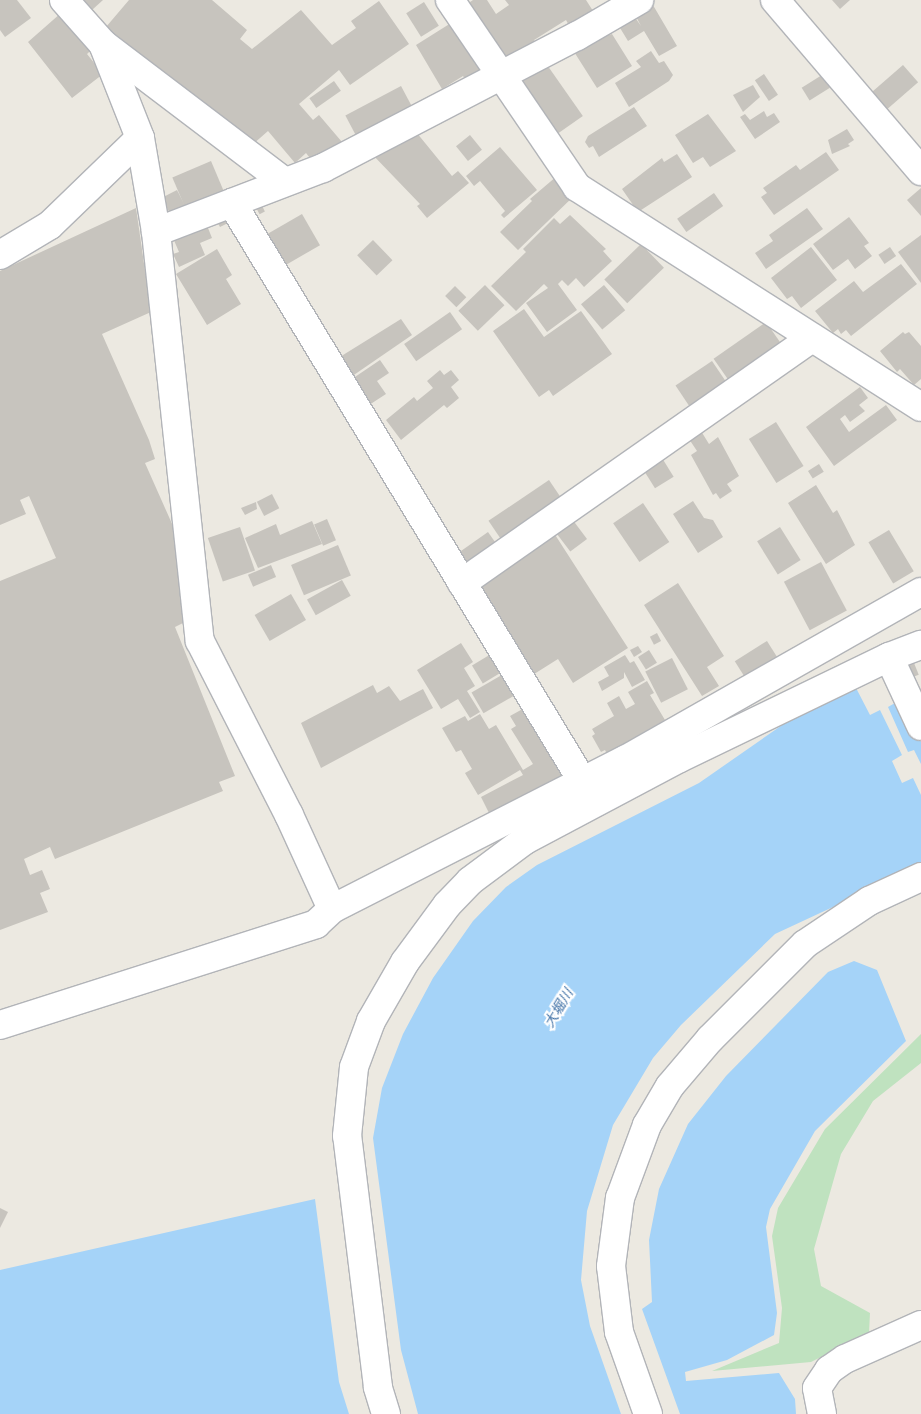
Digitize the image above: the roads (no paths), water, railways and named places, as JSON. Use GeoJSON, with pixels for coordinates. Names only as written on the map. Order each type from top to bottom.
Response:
{"type":"FeatureCollection","features":[{"type":"Feature","properties":{"kind":"street"},"geometry":{"type":"LineString","coordinates":[[64,0],[103,44],[285,182]]}},
{"type":"Feature","properties":{"kind":"street"},"geometry":{"type":"LineString","coordinates":[[450,0],[578,187],[921,407]]}},
{"type":"Feature","properties":{"kind":"street"},"geometry":{"type":"LineString","coordinates":[[156,232],[323,168],[499,74],[577,36],[639,0]]}},
{"type":"Feature","properties":{"kind":"street"},"geometry":{"type":"LineString","coordinates":[[775,0],[921,170]]}},
{"type":"Feature","properties":{"kind":"street"},"geometry":{"type":"LineString","coordinates":[[103,44],[140,138],[156,232],[200,641],[289,815],[332,909]]}},
{"type":"Feature","properties":{"kind":"street"},"geometry":{"type":"LineString","coordinates":[[0,255],[50,225],[140,138]]}},
{"type":"Feature","properties":{"kind":"street"},"geometry":{"type":"LineString","coordinates":[[232,203],[583,782]]}},
{"type":"Feature","properties":{"kind":"street"},"geometry":{"type":"LineString","coordinates":[[462,583],[812,338]]}},
{"type":"Feature","properties":{"kind":"street"},"geometry":{"type":"LineString","coordinates":[[0,1025],[316,924],[332,909],[583,782],[921,592]]}},
{"type":"Feature","properties":{"kind":"street"},"geometry":{"type":"LineString","coordinates":[[386,1414],[378,1387],[357,1232],[347,1127],[354,1067],[371,1021],[405,962],[447,905],[470,881],[525,840],[678,759],[890,657],[921,645]]}},
{"type":"Feature","properties":{"kind":"street"},"geometry":{"type":"LineString","coordinates":[[890,657],[921,726]]}},
{"type":"Feature","properties":{"kind":"street"},"geometry":{"type":"LineString","coordinates":[[648,1414],[619,1332],[611,1266],[620,1198],[647,1125],[670,1086],[710,1039],[806,944],[869,901],[921,877]]}},
{"type":"Feature","properties":{"kind":"street"},"geometry":{"type":"LineString","coordinates":[[822,1414],[817,1388],[829,1370],[845,1359],[921,1325]]}},
{"type":"Feature","properties":{"kind":"water","name":"大堀川"},"geometry":{"type":"Polygon","coordinates":[[[855,686],[870,715],[880,710],[902,755],[892,761],[902,783],[913,778],[921,795],[921,866],[775,934],[681,1025],[653,1058],[613,1125],[587,1211],[581,1280],[590,1326],[621,1414],[418,1414],[401,1350],[373,1138],[382,1088],[403,1034],[433,978],[473,921],[506,887],[537,865],[699,783],[788,721],[855,686]]]}},
{"type":"Feature","properties":{"kind":"water"},"geometry":{"type":"Polygon","coordinates":[[[902,699],[921,742],[921,764],[914,750],[908,752],[888,707],[902,699]]]}},
{"type":"Feature","properties":{"kind":"water"},"geometry":{"type":"Polygon","coordinates":[[[854,961],[877,970],[906,1041],[815,1131],[770,1209],[766,1227],[777,1313],[774,1335],[727,1360],[685,1372],[686,1381],[779,1373],[795,1399],[796,1414],[680,1414],[642,1309],[652,1302],[649,1240],[659,1189],[688,1124],[726,1076],[828,972],[854,961]]]}},
{"type":"Feature","properties":{"kind":"water"},"geometry":{"type":"Polygon","coordinates":[[[315,1199],[339,1382],[349,1414],[0,1414],[0,1270],[315,1199]]]}}]}
